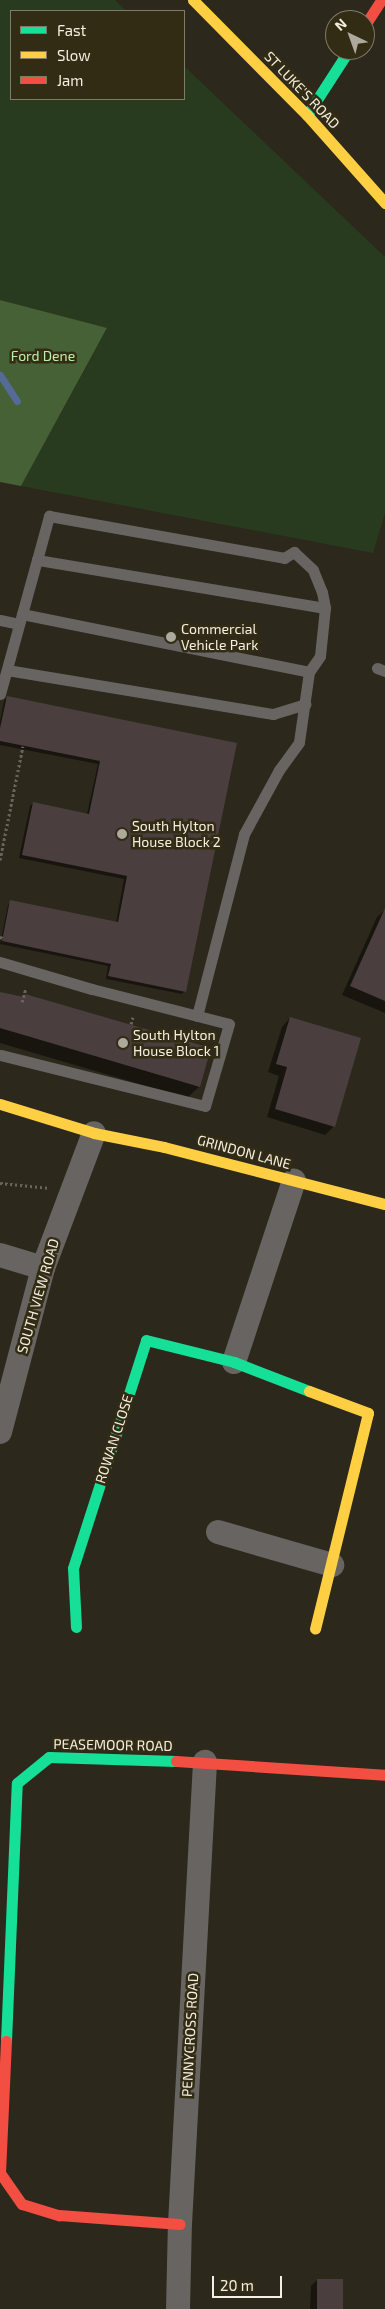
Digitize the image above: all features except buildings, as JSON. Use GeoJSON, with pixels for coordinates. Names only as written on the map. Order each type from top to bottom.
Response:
{"type":"FeatureCollection","features":[{"type":"Feature","properties":{"kind":"street","name":"ST LUKE'S ROAD"},"geometry":{"type":"LineString","coordinates":[[193,0],[307,115],[385,204]]}},
{"type":"Feature","properties":{"kind":"street"},"geometry":{"type":"LineString","coordinates":[[307,115],[343,60]]}},
{"type":"Feature","properties":{"kind":"street","name":"GRINDON LANE"},"geometry":{"type":"LineString","coordinates":[[0,1104],[94,1133],[164,1147],[385,1204]]}},
{"type":"Feature","properties":{"kind":"street","name":"SOUTH VIEW ROAD"},"geometry":{"type":"LineString","coordinates":[[0,1432],[43,1268],[94,1133]]}},
{"type":"Feature","properties":{"kind":"street"},"geometry":{"type":"LineString","coordinates":[[234,1362],[294,1181]]}},
{"type":"Feature","properties":{"kind":"street"},"geometry":{"type":"LineString","coordinates":[[0,1254],[43,1268]]}},
{"type":"Feature","properties":{"kind":"street","name":"ROWAN CLOSE"},"geometry":{"type":"LineString","coordinates":[[76,1627],[73,1568],[146,1340],[234,1362],[368,1413],[315,1629]]}},
{"type":"Feature","properties":{"kind":"street"},"geometry":{"type":"LineString","coordinates":[[218,1532],[332,1565]]}},
{"type":"Feature","properties":{"kind":"street","name":"PEASEMOOR ROAD"},"geometry":{"type":"LineString","coordinates":[[180,2224],[59,2215],[22,2204],[0,2173],[17,1783],[49,1757],[205,1762],[385,1776]]}},
{"type":"Feature","properties":{"kind":"street","name":"PENNYCROSS ROAD"},"geometry":{"type":"LineString","coordinates":[[178,2309],[180,2224],[205,1762]]}},
{"type":"Feature","properties":{"kind":"lane"},"geometry":{"type":"LineString","coordinates":[[0,694],[49,516],[284,558],[294,552],[313,570],[322,592],[325,608],[320,656],[309,672],[306,704],[299,742],[279,770],[244,834],[197,1016]]}},
{"type":"Feature","properties":{"kind":"lane"},"geometry":{"type":"LineString","coordinates":[[37,560],[325,608]]}},
{"type":"Feature","properties":{"kind":"lane"},"geometry":{"type":"LineString","coordinates":[[0,620],[21,619],[309,672]]}},
{"type":"Feature","properties":{"kind":"lane"},"geometry":{"type":"LineString","coordinates":[[7,670],[273,714],[306,704]]}},
{"type":"Feature","properties":{"kind":"lane"},"geometry":{"type":"LineString","coordinates":[[0,962],[92,989],[229,1024],[204,1106],[0,1055]]}},
{"type":"Feature","properties":{"kind":"path"},"geometry":{"type":"LineString","coordinates":[[0,860],[23,746]]}},
{"type":"Feature","properties":{"kind":"path"},"geometry":{"type":"LineString","coordinates":[[0,1183],[73,1190]]}},
{"type":"Feature","properties":{"kind":"green space"},"geometry":{"type":"Polygon","coordinates":[[[0,0],[115,0],[125,10],[10,10],[10,100],[185,100],[185,67],[385,257],[385,513],[373,553],[21,486],[107,329],[0,300],[0,0]]]}},
{"type":"Feature","properties":{"kind":"green space","name":"Ford Dene"},"geometry":{"type":"Polygon","coordinates":[[[0,300],[107,328],[21,486],[0,482],[0,300]]]}},
{"type":"Feature","properties":{"kind":"waterway"},"geometry":{"type":"LineString","coordinates":[[0,375],[17,401]]}},
{"type":"Feature","properties":{"kind":"traffic: fast"},"geometry":{"type":"LineString","coordinates":[[307,115],[343,60]]}},
{"type":"Feature","properties":{"kind":"traffic: fast"},"geometry":{"type":"LineString","coordinates":[[76,1627],[73,1568],[146,1340],[234,1362],[309,1391]]}},
{"type":"Feature","properties":{"kind":"traffic: fast"},"geometry":{"type":"LineString","coordinates":[[6,2041],[17,1783],[49,1757],[176,1761]]}},
{"type":"Feature","properties":{"kind":"traffic: slow"},"geometry":{"type":"LineString","coordinates":[[193,0],[307,115],[385,203]]}},
{"type":"Feature","properties":{"kind":"traffic: slow"},"geometry":{"type":"LineString","coordinates":[[0,1104],[94,1133],[164,1147],[385,1204]]}},
{"type":"Feature","properties":{"kind":"traffic: slow"},"geometry":{"type":"LineString","coordinates":[[309,1391],[368,1413],[315,1629]]}},
{"type":"Feature","properties":{"kind":"traffic: jam"},"geometry":{"type":"LineString","coordinates":[[375,10],[381,0]]}},
{"type":"Feature","properties":{"kind":"traffic: jam"},"geometry":{"type":"LineString","coordinates":[[176,1761],[385,1775]]}},
{"type":"Feature","properties":{"kind":"traffic: jam"},"geometry":{"type":"LineString","coordinates":[[6,2041],[0,2173],[22,2204],[59,2215],[180,2224]]}},
{"type":"Feature","properties":{"kind":"place","name":"Commercial Vehicle Park"},"geometry":{"type":"Point","coordinates":[171,637]}},
{"type":"Feature","properties":{"kind":"place","name":"South Hylton House Block 2"},"geometry":{"type":"Point","coordinates":[122,834]}},
{"type":"Feature","properties":{"kind":"place","name":"South Hylton House Block 1"},"geometry":{"type":"Point","coordinates":[123,1043]}}]}
